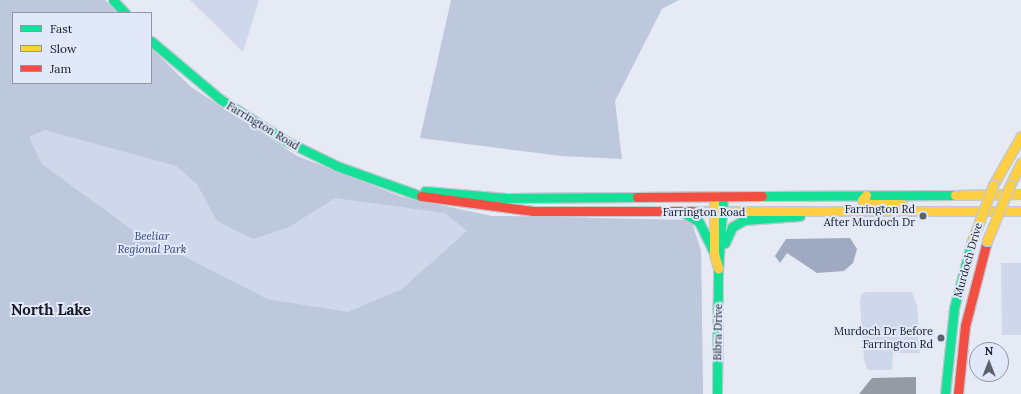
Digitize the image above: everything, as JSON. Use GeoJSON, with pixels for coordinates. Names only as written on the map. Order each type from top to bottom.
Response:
{"type":"FeatureCollection","features":[{"type":"Feature","properties":{"kind":"main road"},"geometry":{"type":"LineString","coordinates":[[113,0],[124,12]]}},
{"type":"Feature","properties":{"kind":"main road","name":"Farrington Road"},"geometry":{"type":"LineString","coordinates":[[152,42],[196,82],[261,126],[337,166],[415,195],[479,208],[681,212],[1021,211]]}},
{"type":"Feature","properties":{"kind":"main road","name":"Murdoch Drive"},"geometry":{"type":"LineString","coordinates":[[945,394],[954,308],[972,241],[993,185],[1021,136]]}},
{"type":"Feature","properties":{"kind":"main road","name":"Murdoch Drive"},"geometry":{"type":"LineString","coordinates":[[958,394],[967,315],[987,241],[1021,162]]}},
{"type":"Feature","properties":{"kind":"main road","name":"Farrington Road"},"geometry":{"type":"LineString","coordinates":[[390,185],[460,196],[1021,194]]}},
{"type":"Feature","properties":{"kind":"main road"},"geometry":{"type":"LineString","coordinates":[[866,195],[863,203],[913,204],[924,211]]}},
{"type":"Feature","properties":{"kind":"main road","name":"Bibra Drive"},"geometry":{"type":"LineString","coordinates":[[714,196],[719,211]]}},
{"type":"Feature","properties":{"kind":"main road","name":"Bibra Drive"},"geometry":{"type":"LineString","coordinates":[[717,394],[719,211],[723,196]]}},
{"type":"Feature","properties":{"kind":"main road"},"geometry":{"type":"LineString","coordinates":[[718,254],[727,234],[744,220],[832,211]]}},
{"type":"Feature","properties":{"kind":"main road"},"geometry":{"type":"LineString","coordinates":[[681,212],[699,222],[718,254]]}},
{"type":"Feature","properties":{"kind":"green space","name":"Beeliar Regional Park"},"geometry":{"type":"Polygon","coordinates":[[[0,0],[105,0],[116,12],[12,12],[12,84],[152,84],[152,49],[191,87],[297,156],[402,197],[492,216],[583,216],[701,250],[703,394],[0,394],[0,0]]]}},
{"type":"Feature","properties":{"kind":"green space","name":"Beeliar Regional Park"},"geometry":{"type":"Polygon","coordinates":[[[0,0],[105,0],[116,12],[12,12],[12,84],[152,84],[152,49],[191,87],[297,156],[402,197],[492,216],[691,220],[701,250],[703,394],[0,394],[0,0]],[[45,130],[29,137],[42,164],[131,229],[267,299],[348,312],[402,289],[467,231],[445,213],[335,198],[289,227],[253,239],[217,221],[197,184],[176,166],[45,130]]]}},
{"type":"Feature","properties":{"kind":"green space"},"geometry":{"type":"Polygon","coordinates":[[[190,0],[259,0],[243,52],[190,0]]]}},
{"type":"Feature","properties":{"kind":"green space"},"geometry":{"type":"Polygon","coordinates":[[[451,0],[679,0],[662,9],[615,101],[622,159],[561,156],[420,138],[451,0]]]}},
{"type":"Feature","properties":{"kind":"green space"},"geometry":{"type":"Polygon","coordinates":[[[1001,263],[1021,263],[1021,335],[1002,335],[1001,263]]]}},
{"type":"Feature","properties":{"kind":"green space"},"geometry":{"type":"Polygon","coordinates":[[[865,292],[912,292],[917,306],[920,353],[893,353],[892,370],[868,370],[864,360],[860,303],[861,295],[865,292]]]}},
{"type":"Feature","properties":{"kind":"shaded area"},"geometry":{"type":"Polygon","coordinates":[[[850,238],[857,249],[853,263],[844,271],[817,273],[787,253],[780,263],[775,256],[786,239],[850,238]]]}},
{"type":"Feature","properties":{"kind":"building"},"geometry":{"type":"Polygon","coordinates":[[[916,377],[916,394],[859,394],[872,378],[916,377]]]}},
{"type":"Feature","properties":{"kind":"traffic: fast"},"geometry":{"type":"LineString","coordinates":[[113,0],[124,12]]}},
{"type":"Feature","properties":{"kind":"traffic: fast"},"geometry":{"type":"LineString","coordinates":[[152,42],[220,99],[286,141],[337,166],[421,196]]}},
{"type":"Feature","properties":{"kind":"traffic: fast"},"geometry":{"type":"LineString","coordinates":[[425,191],[506,198],[637,197]]}},
{"type":"Feature","properties":{"kind":"traffic: fast"},"geometry":{"type":"LineString","coordinates":[[762,196],[955,195]]}},
{"type":"Feature","properties":{"kind":"traffic: fast"},"geometry":{"type":"LineString","coordinates":[[717,394],[718,270],[723,196]]}},
{"type":"Feature","properties":{"kind":"traffic: fast"},"geometry":{"type":"LineString","coordinates":[[684,213],[699,222],[714,253]]}},
{"type":"Feature","properties":{"kind":"traffic: fast"},"geometry":{"type":"LineString","coordinates":[[725,243],[732,227],[744,220],[800,216]]}},
{"type":"Feature","properties":{"kind":"traffic: fast"},"geometry":{"type":"LineString","coordinates":[[945,394],[954,308],[972,241]]}},
{"type":"Feature","properties":{"kind":"traffic: slow"},"geometry":{"type":"LineString","coordinates":[[993,185],[1021,136]]}},
{"type":"Feature","properties":{"kind":"traffic: slow"},"geometry":{"type":"LineString","coordinates":[[1010,185],[1021,162]]}},
{"type":"Feature","properties":{"kind":"traffic: slow"},"geometry":{"type":"LineString","coordinates":[[972,241],[993,185]]}},
{"type":"Feature","properties":{"kind":"traffic: slow"},"geometry":{"type":"LineString","coordinates":[[987,241],[1010,185]]}},
{"type":"Feature","properties":{"kind":"traffic: slow"},"geometry":{"type":"LineString","coordinates":[[955,195],[1021,194]]}},
{"type":"Feature","properties":{"kind":"traffic: slow"},"geometry":{"type":"LineString","coordinates":[[866,195],[862,200],[869,204],[902,204]]}},
{"type":"Feature","properties":{"kind":"traffic: slow"},"geometry":{"type":"LineString","coordinates":[[714,196],[714,253],[718,268]]}},
{"type":"Feature","properties":{"kind":"traffic: slow"},"geometry":{"type":"LineString","coordinates":[[693,211],[1021,211]]}},
{"type":"Feature","properties":{"kind":"traffic: jam"},"geometry":{"type":"LineString","coordinates":[[421,196],[533,211],[693,211]]}},
{"type":"Feature","properties":{"kind":"traffic: jam"},"geometry":{"type":"LineString","coordinates":[[637,197],[762,196]]}},
{"type":"Feature","properties":{"kind":"traffic: jam"},"geometry":{"type":"LineString","coordinates":[[958,394],[965,326],[987,241]]}},
{"type":"Feature","properties":{"kind":"place","name":"Farrington Rd After Murdoch Dr"},"geometry":{"type":"Point","coordinates":[923,216]}},
{"type":"Feature","properties":{"kind":"place","name":"Murdoch Dr Before Farrington Rd"},"geometry":{"type":"Point","coordinates":[941,338]}},
{"type":"Feature","properties":{"kind":"district","name":"North Lake"},"geometry":{"type":"Point","coordinates":[51,310]}}]}
